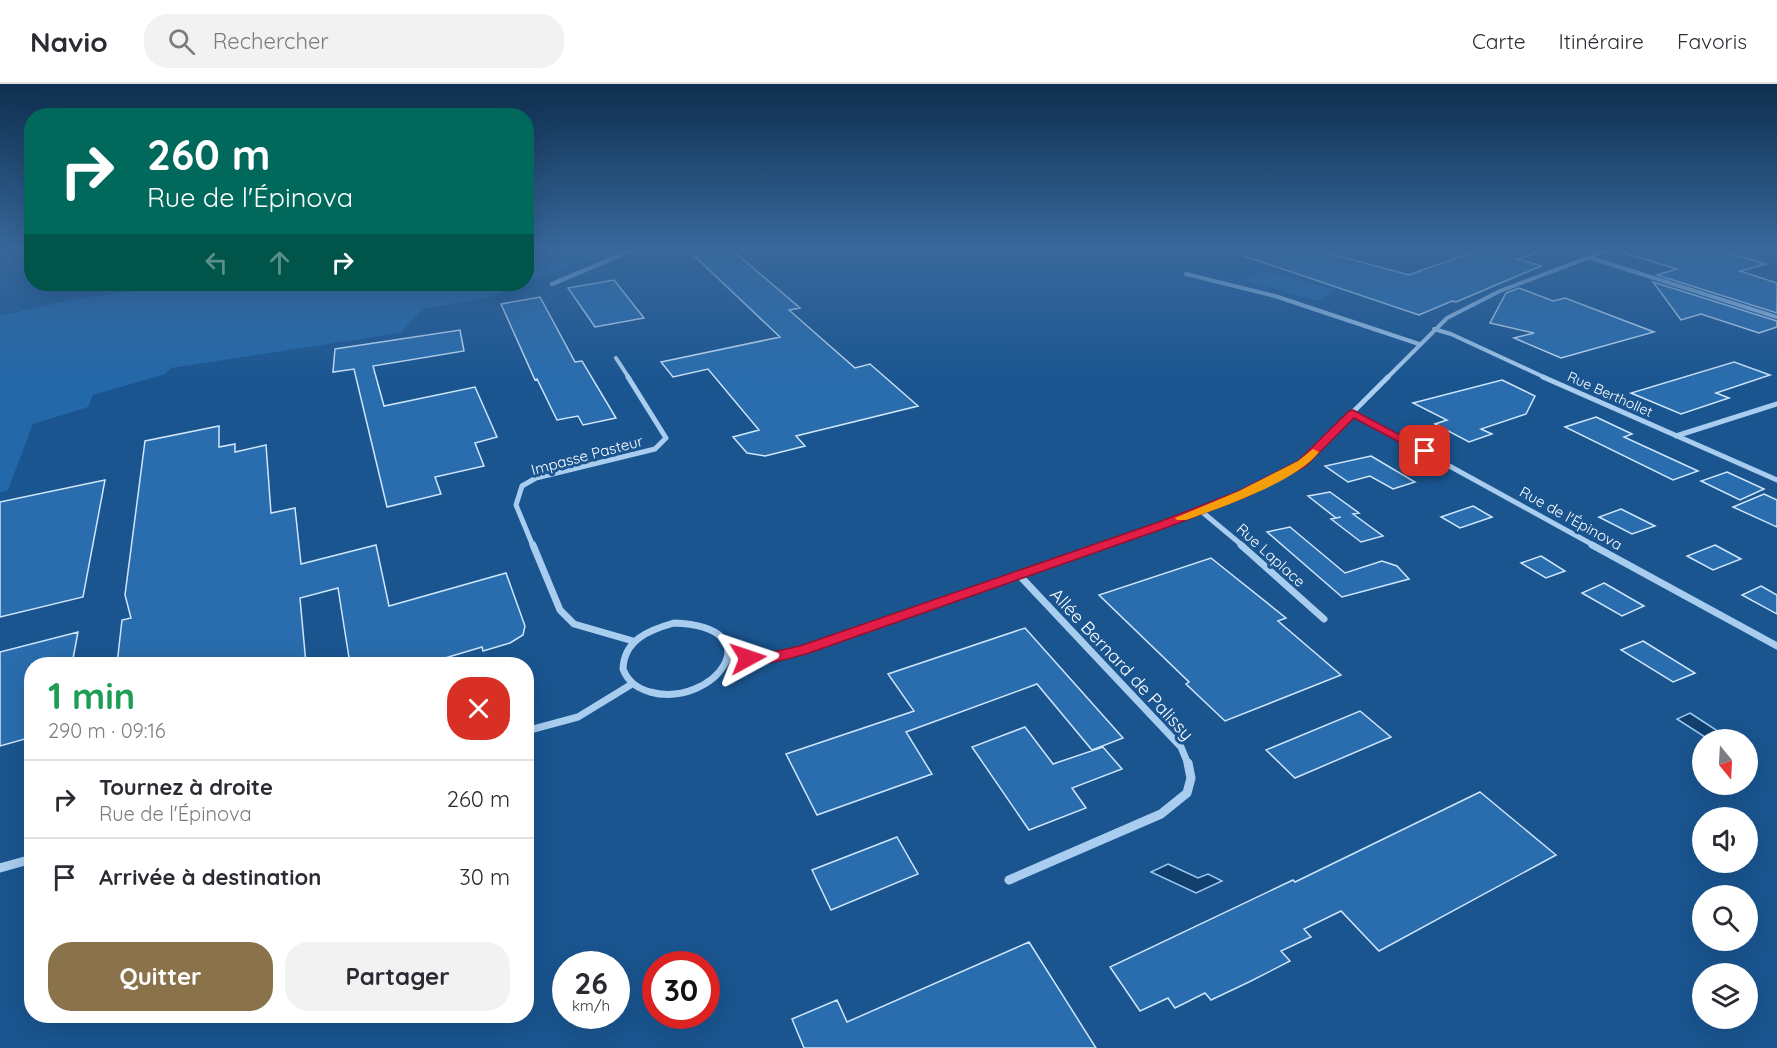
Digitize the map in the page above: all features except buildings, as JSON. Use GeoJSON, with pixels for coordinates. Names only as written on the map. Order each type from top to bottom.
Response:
{"type":"FeatureCollection","features":[{"type":"Feature","properties":{"kind":"street"},"geometry":{"type":"LineString","coordinates":[[1273,294],[1419,344]]}},
{"type":"Feature","properties":{"kind":"street"},"geometry":{"type":"LineString","coordinates":[[728,658],[768,658],[803,650],[1201,511],[1243,494],[1302,463],[1434,329],[1467,306],[1493,294]]}},
{"type":"Feature","properties":{"kind":"street"},"geometry":{"type":"LineString","coordinates":[[1704,294],[1777,317]]}},
{"type":"Feature","properties":{"kind":"street","name":"Rue Berthollet"},"geometry":{"type":"LineString","coordinates":[[1434,329],[1451,334],[1777,480]]}},
{"type":"Feature","properties":{"kind":"street","name":"Impasse Pasteur"},"geometry":{"type":"LineString","coordinates":[[616,358],[666,438],[655,449],[536,478],[522,486],[516,505],[560,610],[574,624],[633,641]]}},
{"type":"Feature","properties":{"kind":"street"},"geometry":{"type":"LineString","coordinates":[[1675,436],[1777,404]]}},
{"type":"Feature","properties":{"kind":"street","name":"Rue de l'Épinova"},"geometry":{"type":"LineString","coordinates":[[1353,413],[1777,646]]}},
{"type":"Feature","properties":{"kind":"street","name":"Rue Laplace"},"geometry":{"type":"LineString","coordinates":[[1201,511],[1324,619]]}},
{"type":"Feature","properties":{"kind":"street","name":"Allée Bernard de Palissy"},"geometry":{"type":"LineString","coordinates":[[1009,880],[1161,814],[1178,803],[1192,782],[1192,768],[1181,747],[1019,575]]}},
{"type":"Feature","properties":{"kind":"street"},"geometry":{"type":"LineString","coordinates":[[674,623],[703,625],[724,638],[728,648],[728,658],[722,669],[711,680],[697,688],[679,693],[662,694],[645,691],[632,684],[623,671],[623,656],[633,641],[652,630],[674,623]]}},
{"type":"Feature","properties":{"kind":"street"},"geometry":{"type":"LineString","coordinates":[[534,729],[578,717],[632,684]]}},
{"type":"Feature","properties":{"kind":"street"},"geometry":{"type":"LineString","coordinates":[[0,867],[24,861]]}},
{"type":"Feature","properties":{"kind":"shaded area"},"geometry":{"type":"Polygon","coordinates":[[[113,294],[497,294],[487,298],[423,309],[400,333],[171,368],[165,374],[93,395],[88,407],[33,424],[8,490],[0,493],[0,316],[70,300],[113,294]]]}},
{"type":"Feature","properties":{"kind":"shaded area"},"geometry":{"type":"Polygon","coordinates":[[[1293,294],[1329,294],[1318,301],[1293,294]]]}},
{"type":"Feature","properties":{"kind":"shaded area"},"geometry":{"type":"Polygon","coordinates":[[[1690,713],[1715,729],[1692,729],[1677,719],[1690,713]]]}},
{"type":"Feature","properties":{"kind":"shaded area"},"geometry":{"type":"Polygon","coordinates":[[[1168,864],[1198,878],[1208,874],[1222,881],[1196,893],[1151,872],[1168,864]]]}},
{"type":"Feature","properties":{"kind":"slow traffic"},"geometry":{"type":"LineString","coordinates":[[1181,518],[1243,494],[1302,463],[1313,452]]}},
{"type":"Feature","properties":{"kind":"route"},"geometry":{"type":"LineString","coordinates":[[748,658],[768,658],[803,650],[1201,511],[1243,494],[1302,463],[1353,413],[1425,451]]}}]}
